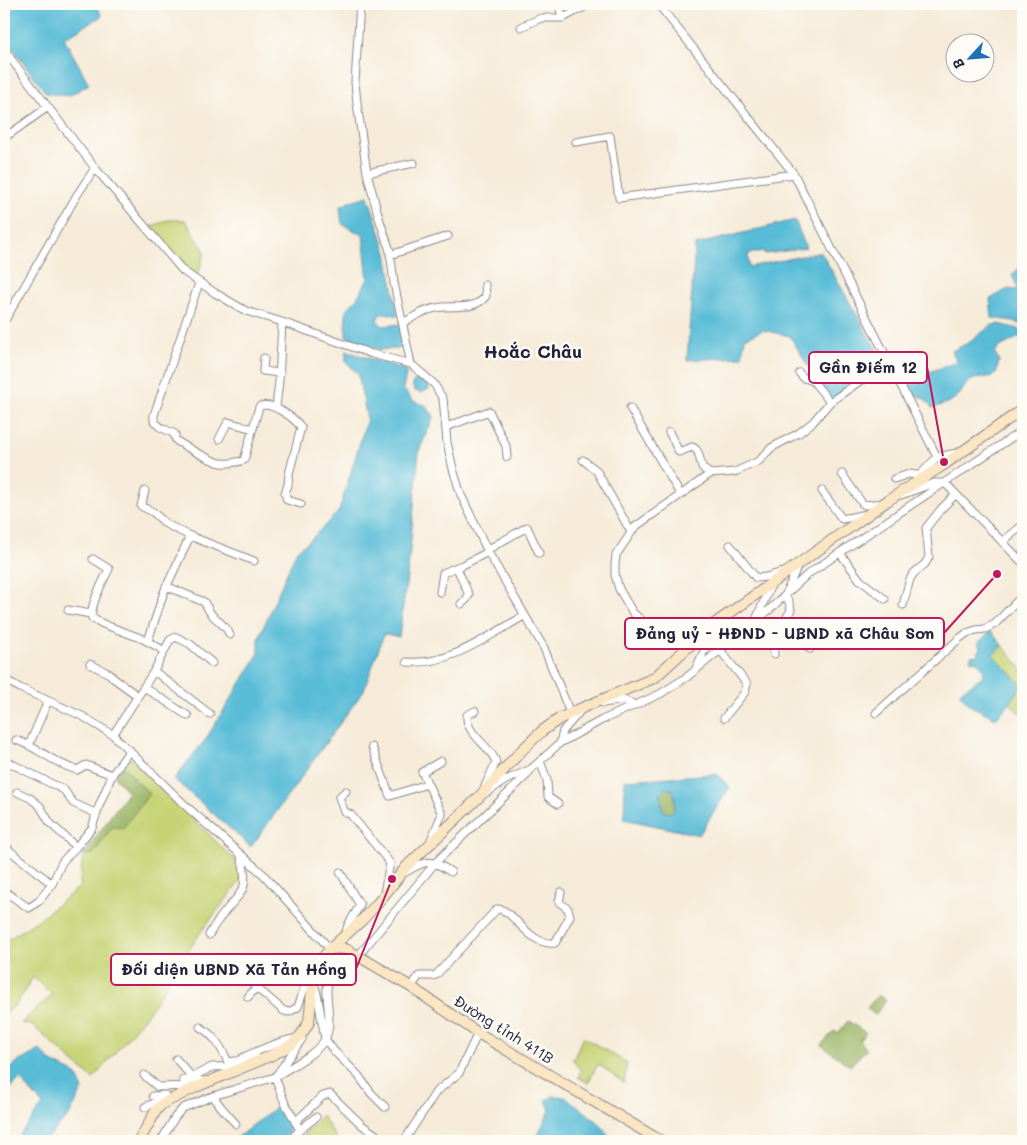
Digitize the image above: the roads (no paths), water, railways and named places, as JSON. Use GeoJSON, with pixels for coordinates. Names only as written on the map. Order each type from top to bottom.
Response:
{"type":"FeatureCollection","features":[{"type":"Feature","properties":{"kind":"main road"},"geometry":{"type":"LineString","coordinates":[[139,1141],[157,1109],[196,1086],[243,1063],[267,1057],[291,1045],[298,1038],[309,1022],[315,970],[330,948],[362,920],[397,878],[542,731],[570,713],[604,697],[641,685],[654,678],[714,625],[885,502],[963,452],[1023,409]]}},
{"type":"Feature","properties":{"kind":"main road","name":"Đường tỉnh 411B"},"geometry":{"type":"LineString","coordinates":[[330,948],[341,948],[358,956],[411,987],[478,1033],[661,1141]]}},
{"type":"Feature","properties":{"kind":"street"},"geometry":{"type":"LineString","coordinates":[[360,4],[355,82],[367,173],[390,255],[394,284],[411,364]]}},
{"type":"Feature","properties":{"kind":"street"},"geometry":{"type":"LineString","coordinates":[[558,4],[563,18]]}},
{"type":"Feature","properties":{"kind":"street"},"geometry":{"type":"LineString","coordinates":[[521,26],[542,18],[563,18],[590,4]]}},
{"type":"Feature","properties":{"kind":"street"},"geometry":{"type":"LineString","coordinates":[[658,4],[794,174],[937,457]]}},
{"type":"Feature","properties":{"kind":"street"},"geometry":{"type":"LineString","coordinates":[[4,50],[7,60],[48,107],[95,168],[183,271],[246,311],[372,354],[411,364],[434,384],[443,399],[447,442],[461,495],[487,551],[544,648],[570,713]]}},
{"type":"Feature","properties":{"kind":"street"},"geometry":{"type":"LineString","coordinates":[[4,138],[48,107]]}},
{"type":"Feature","properties":{"kind":"street"},"geometry":{"type":"LineString","coordinates":[[576,142],[610,136],[619,198],[794,174]]}},
{"type":"Feature","properties":{"kind":"street"},"geometry":{"type":"LineString","coordinates":[[367,173],[414,163]]}},
{"type":"Feature","properties":{"kind":"street"},"geometry":{"type":"LineString","coordinates":[[4,322],[77,195],[95,168]]}},
{"type":"Feature","properties":{"kind":"street"},"geometry":{"type":"LineString","coordinates":[[390,255],[448,236]]}},
{"type":"Feature","properties":{"kind":"street"},"geometry":{"type":"LineString","coordinates":[[199,282],[154,415],[154,421],[175,434],[177,440],[188,448],[223,463],[244,461],[259,407],[265,405],[276,407],[302,427],[285,493],[287,500],[301,504]]}},
{"type":"Feature","properties":{"kind":"street"},"geometry":{"type":"LineString","coordinates":[[402,322],[430,309],[443,307],[459,308],[479,302],[486,296],[485,285]]}},
{"type":"Feature","properties":{"kind":"street"},"geometry":{"type":"LineString","coordinates":[[276,407],[280,373],[282,322]]}},
{"type":"Feature","properties":{"kind":"street"},"geometry":{"type":"LineString","coordinates":[[264,358],[263,371],[280,373]]}},
{"type":"Feature","properties":{"kind":"street"},"geometry":{"type":"LineString","coordinates":[[714,625],[679,639],[665,640],[633,613],[619,589],[614,564],[616,555],[631,532],[635,527],[710,474],[735,472],[759,461],[771,448],[799,433],[813,422],[830,402],[860,381],[890,364]]}},
{"type":"Feature","properties":{"kind":"street"},"geometry":{"type":"LineString","coordinates":[[798,373],[804,378],[813,381],[830,402]]}},
{"type":"Feature","properties":{"kind":"street"},"geometry":{"type":"LineString","coordinates":[[630,408],[680,494]]}},
{"type":"Feature","properties":{"kind":"street"},"geometry":{"type":"LineString","coordinates":[[446,427],[489,411],[506,446],[507,457]]}},
{"type":"Feature","properties":{"kind":"street"},"geometry":{"type":"LineString","coordinates":[[219,439],[228,422],[253,429]]}},
{"type":"Feature","properties":{"kind":"street"},"geometry":{"type":"LineString","coordinates":[[358,956],[436,862],[560,743],[602,720],[660,694],[695,670],[755,622],[808,574],[1023,430]]}},
{"type":"Feature","properties":{"kind":"street"},"geometry":{"type":"LineString","coordinates":[[670,432],[679,452],[692,447],[697,450],[703,468],[710,474]]}},
{"type":"Feature","properties":{"kind":"street"},"geometry":{"type":"LineString","coordinates":[[894,479],[909,474],[923,476],[937,457],[963,452]]}},
{"type":"Feature","properties":{"kind":"street"},"geometry":{"type":"LineString","coordinates":[[584,460],[596,470],[631,532]]}},
{"type":"Feature","properties":{"kind":"street"},"geometry":{"type":"LineString","coordinates":[[842,474],[862,503],[885,502],[934,483],[945,483],[1023,563]]}},
{"type":"Feature","properties":{"kind":"street"},"geometry":{"type":"LineString","coordinates":[[145,491],[141,502],[142,507],[154,512],[166,524],[190,536],[254,561]]}},
{"type":"Feature","properties":{"kind":"street"},"geometry":{"type":"LineString","coordinates":[[822,491],[842,518],[870,513]]}},
{"type":"Feature","properties":{"kind":"street"},"geometry":{"type":"LineString","coordinates":[[903,605],[910,579],[925,564],[929,557],[926,528],[941,508],[956,494]]}},
{"type":"Feature","properties":{"kind":"street"},"geometry":{"type":"LineString","coordinates":[[1002,542],[1023,525]]}},
{"type":"Feature","properties":{"kind":"street"},"geometry":{"type":"LineString","coordinates":[[440,592],[442,574],[487,551],[527,527],[540,553]]}},
{"type":"Feature","properties":{"kind":"street"},"geometry":{"type":"LineString","coordinates":[[148,642],[166,586],[190,536]]}},
{"type":"Feature","properties":{"kind":"street"},"geometry":{"type":"LineString","coordinates":[[730,545],[756,578],[766,577],[795,567]]}},
{"type":"Feature","properties":{"kind":"street"},"geometry":{"type":"LineString","coordinates":[[840,554],[860,580],[885,599]]}},
{"type":"Feature","properties":{"kind":"street"},"geometry":{"type":"LineString","coordinates":[[93,559],[109,569],[96,598],[91,614],[92,618],[96,622],[164,650]]}},
{"type":"Feature","properties":{"kind":"street"},"geometry":{"type":"LineString","coordinates":[[458,566],[457,571],[469,595],[461,604]]}},
{"type":"Feature","properties":{"kind":"street"},"geometry":{"type":"LineString","coordinates":[[785,596],[795,567]]}},
{"type":"Feature","properties":{"kind":"street"},"geometry":{"type":"LineString","coordinates":[[755,622],[771,584]]}},
{"type":"Feature","properties":{"kind":"street"},"geometry":{"type":"LineString","coordinates":[[166,586],[204,602],[211,614],[226,628],[230,635]]}},
{"type":"Feature","properties":{"kind":"street"},"geometry":{"type":"LineString","coordinates":[[876,713],[960,638],[967,633],[985,630],[995,624],[1023,595]]}},
{"type":"Feature","properties":{"kind":"street"},"geometry":{"type":"LineString","coordinates":[[785,596],[791,610],[785,618],[786,622],[810,649]]}},
{"type":"Feature","properties":{"kind":"street"},"geometry":{"type":"LineString","coordinates":[[68,610],[91,614]]}},
{"type":"Feature","properties":{"kind":"street"},"geometry":{"type":"LineString","coordinates":[[407,662],[419,663],[441,659],[484,639],[524,616]]}},
{"type":"Feature","properties":{"kind":"street"},"geometry":{"type":"LineString","coordinates":[[755,622],[773,641],[774,654]]}},
{"type":"Feature","properties":{"kind":"street"},"geometry":{"type":"LineString","coordinates":[[695,670],[714,625]]}},
{"type":"Feature","properties":{"kind":"street"},"geometry":{"type":"LineString","coordinates":[[113,735],[154,671],[168,641],[177,638],[190,644],[212,663]]}},
{"type":"Feature","properties":{"kind":"street"},"geometry":{"type":"LineString","coordinates":[[720,650],[746,684],[745,692],[724,718]]}},
{"type":"Feature","properties":{"kind":"street"},"geometry":{"type":"LineString","coordinates":[[90,664],[110,674],[138,696]]}},
{"type":"Feature","properties":{"kind":"street"},"geometry":{"type":"LineString","coordinates":[[154,671],[210,714]]}},
{"type":"Feature","properties":{"kind":"street"},"geometry":{"type":"LineString","coordinates":[[4,679],[82,716],[113,735],[187,807],[262,874],[330,948]]}},
{"type":"Feature","properties":{"kind":"street"},"geometry":{"type":"LineString","coordinates":[[144,687],[188,716]]}},
{"type":"Feature","properties":{"kind":"street"},"geometry":{"type":"LineString","coordinates":[[560,743],[563,730],[586,706],[618,700],[628,701],[636,705]]}},
{"type":"Feature","properties":{"kind":"street"},"geometry":{"type":"LineString","coordinates":[[29,745],[48,701]]}},
{"type":"Feature","properties":{"kind":"street"},"geometry":{"type":"LineString","coordinates":[[475,711],[467,715],[467,720],[474,734],[494,756],[496,762],[478,798]]}},
{"type":"Feature","properties":{"kind":"street"},"geometry":{"type":"LineString","coordinates":[[16,740],[29,745],[69,768],[77,770],[86,765],[112,775]]}},
{"type":"Feature","properties":{"kind":"street"},"geometry":{"type":"LineString","coordinates":[[372,747],[390,796],[427,784]]}},
{"type":"Feature","properties":{"kind":"street"},"geometry":{"type":"LineString","coordinates":[[4,891],[28,908],[39,902],[52,884],[62,862],[90,831],[112,775],[130,750]]}},
{"type":"Feature","properties":{"kind":"street"},"geometry":{"type":"LineString","coordinates":[[4,760],[64,790],[73,803],[97,814]]}},
{"type":"Feature","properties":{"kind":"street"},"geometry":{"type":"LineString","coordinates":[[428,846],[442,814],[440,806],[422,772],[441,761]]}},
{"type":"Feature","properties":{"kind":"street"},"geometry":{"type":"LineString","coordinates":[[540,761],[547,780],[548,797],[558,804]]}},
{"type":"Feature","properties":{"kind":"street"},"geometry":{"type":"LineString","coordinates":[[478,798],[506,780],[531,769]]}},
{"type":"Feature","properties":{"kind":"street"},"geometry":{"type":"LineString","coordinates":[[346,791],[339,797],[342,808],[352,815],[390,863],[383,896]]}},
{"type":"Feature","properties":{"kind":"street"},"geometry":{"type":"LineString","coordinates":[[17,792],[30,798],[40,806],[50,823],[76,847]]}},
{"type":"Feature","properties":{"kind":"street"},"geometry":{"type":"LineString","coordinates":[[4,842],[9,850],[52,884]]}},
{"type":"Feature","properties":{"kind":"street"},"geometry":{"type":"LineString","coordinates":[[209,935],[219,918],[240,896],[244,888],[245,870],[241,855]]}},
{"type":"Feature","properties":{"kind":"street"},"geometry":{"type":"LineString","coordinates":[[397,878],[418,865],[436,862],[451,872]]}},
{"type":"Feature","properties":{"kind":"street"},"geometry":{"type":"LineString","coordinates":[[340,872],[360,905],[348,925],[345,936]]}},
{"type":"Feature","properties":{"kind":"street"},"geometry":{"type":"LineString","coordinates":[[411,987],[419,976],[433,976],[436,974],[497,909],[503,909],[507,912],[533,938],[551,944],[555,943],[570,916],[568,909],[559,902],[562,892]]}},
{"type":"Feature","properties":{"kind":"street"},"geometry":{"type":"LineString","coordinates":[[161,1141],[180,1110],[190,1104],[275,1077],[309,1055],[325,1039],[330,1017],[328,986],[332,977],[345,962]]}},
{"type":"Feature","properties":{"kind":"street"},"geometry":{"type":"LineString","coordinates":[[248,997],[255,989],[258,989],[284,1011],[289,1012],[298,1006],[308,980],[313,980],[325,1039],[385,1107]]}},
{"type":"Feature","properties":{"kind":"street"},"geometry":{"type":"LineString","coordinates":[[200,1026],[209,1032],[220,1045],[228,1062],[243,1063]]}},
{"type":"Feature","properties":{"kind":"street"},"geometry":{"type":"LineString","coordinates":[[275,1077],[306,1035],[307,1027]]}},
{"type":"Feature","properties":{"kind":"street"},"geometry":{"type":"LineString","coordinates":[[404,1141],[436,1092],[459,1073],[478,1033]]}},
{"type":"Feature","properties":{"kind":"street"},"geometry":{"type":"LineString","coordinates":[[176,1059],[192,1076],[212,1067],[243,1063],[259,1049],[281,1041],[298,1038]]}},
{"type":"Feature","properties":{"kind":"street"},"geometry":{"type":"LineString","coordinates":[[144,1075],[156,1086],[196,1086]]}},
{"type":"Feature","properties":{"kind":"street"},"geometry":{"type":"LineString","coordinates":[[275,1077],[281,1096],[300,1130]]}},
{"type":"Feature","properties":{"kind":"street"},"geometry":{"type":"LineString","coordinates":[[183,1080],[209,1081]]}},
{"type":"Feature","properties":{"kind":"street"},"geometry":{"type":"LineString","coordinates":[[295,1122],[323,1096],[330,1094],[362,1125],[385,1141]]}},
{"type":"Feature","properties":{"kind":"street"},"geometry":{"type":"LineString","coordinates":[[152,1096],[178,1096]]}},
{"type":"Feature","properties":{"kind":"street"},"geometry":{"type":"LineString","coordinates":[[145,1107],[162,1099],[178,1096]]}},
{"type":"Feature","properties":{"kind":"street"},"geometry":{"type":"LineString","coordinates":[[213,1096],[236,1124]]}},
{"type":"Feature","properties":{"kind":"street"},"geometry":{"type":"LineString","coordinates":[[288,1141],[316,1117]]}},
{"type":"Feature","properties":{"kind":"water"},"geometry":{"type":"Polygon","coordinates":[[[4,4],[96,4],[102,16],[64,38],[89,84],[69,96],[46,93],[4,37],[4,4]]]}},
{"type":"Feature","properties":{"kind":"water"},"geometry":{"type":"Polygon","coordinates":[[[368,196],[387,253],[398,316],[386,313],[379,315],[377,321],[383,326],[400,324],[404,348],[380,350],[346,337],[346,310],[356,300],[368,279],[363,235],[342,224],[340,207],[351,201],[368,196]]]}},
{"type":"Feature","properties":{"kind":"water"},"geometry":{"type":"Polygon","coordinates":[[[795,220],[806,248],[765,254],[763,251],[748,254],[749,267],[821,252],[883,361],[880,368],[833,401],[828,399],[790,336],[763,330],[745,338],[742,357],[687,360],[695,245],[795,220]]]}},
{"type":"Feature","properties":{"kind":"water"},"geometry":{"type":"Polygon","coordinates":[[[1023,264],[1023,326],[1013,321],[992,318],[990,299],[1008,289],[1014,290],[1018,288],[1012,275],[1023,264]]]}},
{"type":"Feature","properties":{"kind":"water"},"geometry":{"type":"Polygon","coordinates":[[[999,324],[1019,329],[1023,335],[998,348],[995,353],[999,361],[996,374],[970,381],[954,399],[932,408],[926,400],[909,391],[905,385],[902,366],[898,363],[899,361],[909,362],[915,357],[918,359],[917,362],[929,372],[957,362],[952,351],[968,343],[992,325],[999,324]]]}},
{"type":"Feature","properties":{"kind":"water"},"geometry":{"type":"Polygon","coordinates":[[[346,351],[407,370],[403,389],[413,401],[425,405],[434,416],[419,451],[409,561],[399,637],[384,634],[364,690],[251,847],[174,779],[206,739],[259,653],[259,637],[297,550],[309,541],[339,511],[367,419],[358,374],[346,362],[346,351]]]}},
{"type":"Feature","properties":{"kind":"water"},"geometry":{"type":"Polygon","coordinates":[[[418,377],[429,386],[429,389],[421,393],[414,390],[412,383],[418,377]]]}},
{"type":"Feature","properties":{"kind":"water"},"geometry":{"type":"Polygon","coordinates":[[[991,631],[1002,645],[993,655],[1022,685],[1010,703],[996,718],[971,706],[959,693],[983,676],[984,669],[976,661],[970,660],[971,656],[977,655],[981,648],[978,643],[991,631]]]}},
{"type":"Feature","properties":{"kind":"water"},"geometry":{"type":"Polygon","coordinates":[[[717,774],[730,787],[699,835],[624,819],[625,780],[717,774]],[[666,788],[661,793],[662,807],[665,812],[670,813],[674,810],[675,796],[672,789],[666,788]]]}},
{"type":"Feature","properties":{"kind":"water"},"geometry":{"type":"Polygon","coordinates":[[[40,1050],[52,1062],[76,1074],[83,1089],[69,1116],[43,1141],[21,1141],[20,1134],[43,1105],[20,1079],[4,1094],[4,1073],[16,1063],[40,1050]]]}},
{"type":"Feature","properties":{"kind":"water"},"geometry":{"type":"Polygon","coordinates":[[[554,1096],[566,1097],[599,1123],[613,1141],[535,1141],[550,1110],[546,1100],[554,1096]]]}},
{"type":"Feature","properties":{"kind":"water"},"geometry":{"type":"Polygon","coordinates":[[[277,1106],[284,1111],[291,1124],[288,1133],[282,1141],[233,1141],[277,1106]]]}},
{"type":"Feature","properties":{"kind":"place","name":"Gần Điếm 12"},"geometry":{"type":"Point","coordinates":[944,462]}},
{"type":"Feature","properties":{"kind":"place","name":"Đảng uỷ - HĐND - UBND xã Châu Sơn"},"geometry":{"type":"Point","coordinates":[997,574]}},
{"type":"Feature","properties":{"kind":"place","name":"Đối diện UBND Xã Tản Hồng"},"geometry":{"type":"Point","coordinates":[392,879]}},
{"type":"Feature","properties":{"kind":"district","name":"Hoắc Châu"},"geometry":{"type":"Point","coordinates":[533,351]}}]}
